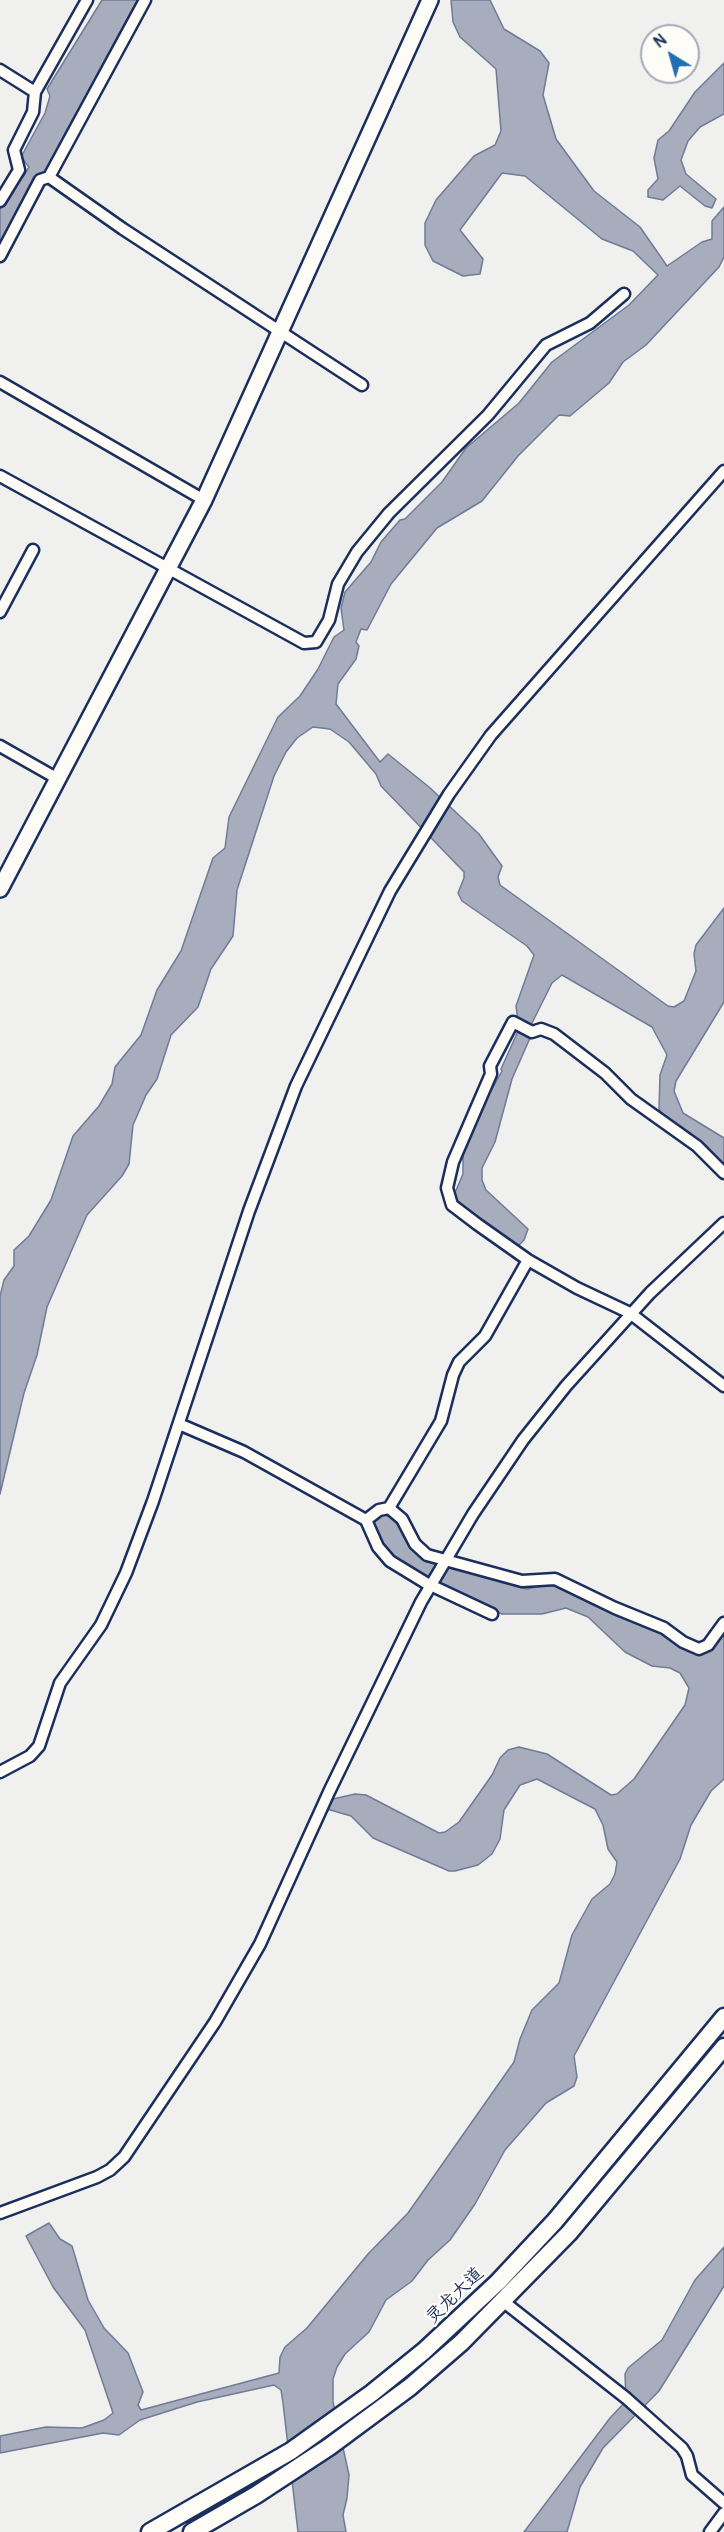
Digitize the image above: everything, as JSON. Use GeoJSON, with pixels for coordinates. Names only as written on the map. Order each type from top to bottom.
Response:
{"type":"FeatureCollection","features":[{"type":"Feature","properties":{"kind":"main road","name":"灵龙大道"},"geometry":{"type":"LineString","coordinates":[[150,2532],[279,2458],[346,2413],[424,2351],[516,2263],[577,2197],[724,2018]]}},
{"type":"Feature","properties":{"kind":"main road","name":"灵龙大道"},"geometry":{"type":"LineString","coordinates":[[192,2532],[285,2476],[351,2432],[436,2365],[504,2302],[591,2209],[724,2047]]}},
{"type":"Feature","properties":{"kind":"street"},"geometry":{"type":"LineString","coordinates":[[0,201],[19,170],[14,150],[33,112],[35,92],[87,0]]}},
{"type":"Feature","properties":{"kind":"street"},"geometry":{"type":"LineString","coordinates":[[0,256],[40,180],[49,177],[145,0]]}},
{"type":"Feature","properties":{"kind":"street"},"geometry":{"type":"LineString","coordinates":[[0,889],[204,500],[430,0]]}},
{"type":"Feature","properties":{"kind":"street"},"geometry":{"type":"LineString","coordinates":[[0,70],[35,92]]}},
{"type":"Feature","properties":{"kind":"street"},"geometry":{"type":"LineString","coordinates":[[49,177],[362,385]]}},
{"type":"Feature","properties":{"kind":"street"},"geometry":{"type":"LineString","coordinates":[[0,476],[304,643],[316,642],[329,620],[338,584],[357,552],[389,513],[488,415],[546,345],[590,323],[624,294]]}},
{"type":"Feature","properties":{"kind":"street"},"geometry":{"type":"LineString","coordinates":[[0,382],[204,500]]}},
{"type":"Feature","properties":{"kind":"street"},"geometry":{"type":"LineString","coordinates":[[0,1772],[30,1756],[39,1746],[60,1683],[100,1625],[126,1573],[179,1424],[249,1211],[296,1086],[390,891],[449,794],[504,719],[724,471]]}},
{"type":"Feature","properties":{"kind":"street"},"geometry":{"type":"LineString","coordinates":[[0,612],[33,550]]}},
{"type":"Feature","properties":{"kind":"street"},"geometry":{"type":"LineString","coordinates":[[0,746],[57,779]]}},
{"type":"Feature","properties":{"kind":"street"},"geometry":{"type":"LineString","coordinates":[[724,1173],[698,1146],[631,1099],[605,1073],[573,1048],[548,1031],[532,1032],[513,1022],[490,1066],[491,1074],[453,1162],[447,1188],[452,1205],[528,1260],[630,1313],[724,1386]]}},
{"type":"Feature","properties":{"kind":"street"},"geometry":{"type":"LineString","coordinates":[[0,2213],[104,2174],[118,2164],[131,2147],[215,2022],[260,1944],[361,1725],[444,1560],[534,1425],[630,1313],[724,1222]]}},
{"type":"Feature","properties":{"kind":"street"},"geometry":{"type":"LineString","coordinates":[[366,1520],[379,1510],[389,1508],[441,1421],[455,1368],[463,1356],[485,1336],[528,1260]]}},
{"type":"Feature","properties":{"kind":"street"},"geometry":{"type":"LineString","coordinates":[[179,1424],[244,1452],[366,1520],[386,1557],[431,1586],[492,1614]]}},
{"type":"Feature","properties":{"kind":"street"},"geometry":{"type":"LineString","coordinates":[[389,1508],[402,1519],[419,1549],[444,1560],[522,1581],[555,1580],[664,1628],[683,1642],[699,1649],[708,1646],[724,1623]]}},
{"type":"Feature","properties":{"kind":"street"},"geometry":{"type":"LineString","coordinates":[[504,2302],[626,2398],[682,2448],[687,2456],[692,2475],[724,2504]]}},
{"type":"Feature","properties":{"kind":"street"},"geometry":{"type":"LineString","coordinates":[[710,2532],[724,2512]]}},
{"type":"Feature","properties":{"kind":"water"},"geometry":{"type":"Polygon","coordinates":[[[102,0],[141,0],[51,167],[39,176],[0,249],[0,210],[19,177],[23,177],[29,167],[21,157],[45,113],[50,96],[47,89],[102,0]]]}},
{"type":"Feature","properties":{"kind":"water"},"geometry":{"type":"Polygon","coordinates":[[[451,0],[490,0],[504,29],[540,51],[549,63],[543,95],[556,139],[594,191],[640,227],[667,266],[702,242],[712,239],[712,221],[724,207],[724,257],[719,267],[646,345],[623,362],[609,383],[570,416],[559,415],[518,456],[482,501],[437,528],[391,584],[367,630],[361,629],[356,642],[359,646],[356,659],[338,684],[336,704],[380,762],[388,754],[429,787],[479,834],[502,866],[498,877],[500,885],[668,1006],[674,1007],[684,1001],[696,971],[694,954],[696,945],[724,908],[724,1002],[676,1081],[674,1091],[683,1113],[724,1138],[724,1170],[713,1153],[666,1120],[659,1109],[660,1075],[667,1055],[652,1027],[562,975],[552,983],[527,1033],[530,1038],[512,1079],[495,1142],[482,1168],[482,1180],[486,1190],[528,1229],[524,1240],[517,1247],[456,1204],[454,1195],[463,1174],[463,1148],[475,1120],[502,1071],[519,1029],[516,1006],[534,955],[527,946],[462,901],[458,893],[464,872],[381,786],[376,774],[349,742],[330,729],[313,727],[297,738],[286,752],[274,776],[237,890],[233,936],[211,969],[198,1007],[171,1035],[157,1079],[146,1095],[133,1125],[129,1164],[122,1176],[87,1215],[47,1307],[37,1355],[24,1393],[0,1494],[0,1296],[4,1280],[14,1266],[14,1250],[29,1236],[51,1200],[73,1136],[99,1106],[112,1084],[115,1067],[141,1035],[157,990],[181,951],[213,858],[225,848],[229,817],[278,717],[300,696],[318,669],[334,637],[344,630],[341,608],[345,592],[371,562],[381,542],[400,520],[405,519],[442,482],[466,448],[519,403],[552,362],[629,305],[658,275],[633,251],[602,239],[525,176],[502,173],[460,230],[483,259],[480,274],[463,276],[433,261],[425,245],[425,223],[436,200],[474,156],[495,145],[501,131],[496,69],[460,37],[453,22],[451,0]]]}},
{"type":"Feature","properties":{"kind":"water"},"geometry":{"type":"Polygon","coordinates":[[[724,63],[724,114],[700,127],[688,141],[681,160],[686,174],[716,199],[712,208],[705,206],[680,186],[663,200],[648,197],[648,190],[658,179],[654,158],[658,140],[669,131],[695,92],[724,63]]]}},
{"type":"Feature","properties":{"kind":"water"},"geometry":{"type":"Polygon","coordinates":[[[384,1514],[396,1520],[437,1562],[429,1579],[396,1562],[386,1550],[373,1528],[375,1520],[384,1514]]]}},
{"type":"Feature","properties":{"kind":"water"},"geometry":{"type":"Polygon","coordinates":[[[447,1567],[527,1589],[558,1583],[702,1653],[713,1649],[724,1630],[724,1779],[711,1791],[691,1825],[680,1859],[574,2056],[577,2077],[574,2086],[546,2103],[505,2150],[475,2204],[450,2240],[428,2260],[412,2281],[386,2300],[369,2332],[345,2354],[337,2367],[333,2379],[333,2402],[349,2475],[343,2515],[346,2532],[298,2532],[281,2390],[274,2385],[197,2402],[140,2420],[119,2435],[103,2433],[0,2453],[0,2436],[46,2427],[82,2428],[104,2420],[113,2413],[85,2330],[53,2287],[26,2236],[49,2223],[60,2239],[72,2246],[88,2300],[104,2328],[128,2353],[143,2392],[138,2405],[141,2410],[279,2373],[280,2357],[285,2347],[307,2328],[368,2254],[408,2213],[514,2062],[520,2039],[532,2010],[559,1983],[572,1935],[592,1899],[610,1884],[617,1862],[608,1849],[603,1825],[595,1809],[537,1779],[520,1785],[504,1810],[500,1839],[492,1854],[478,1865],[455,1871],[449,1871],[373,1838],[351,1816],[327,1809],[333,1799],[355,1794],[366,1795],[439,1833],[445,1832],[459,1822],[492,1775],[500,1758],[508,1750],[519,1747],[547,1754],[611,1795],[617,1794],[634,1779],[685,1705],[689,1688],[680,1673],[670,1668],[652,1666],[625,1652],[588,1617],[566,1608],[542,1614],[502,1614],[439,1585],[447,1567]]]}},
{"type":"Feature","properties":{"kind":"water"},"geometry":{"type":"Polygon","coordinates":[[[724,2247],[724,2286],[659,2391],[603,2448],[580,2487],[567,2532],[524,2532],[610,2418],[626,2401],[625,2374],[628,2368],[662,2340],[695,2280],[724,2247]]]}}]}
